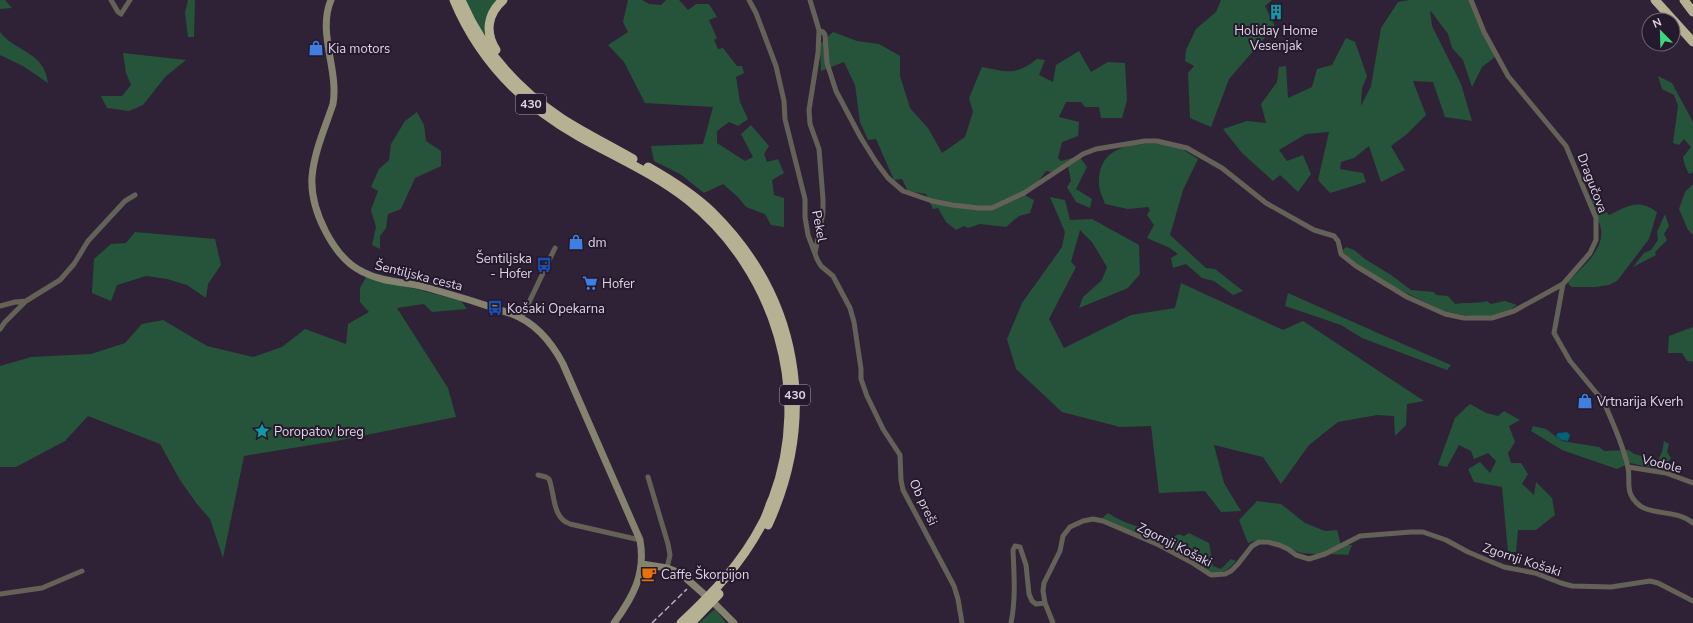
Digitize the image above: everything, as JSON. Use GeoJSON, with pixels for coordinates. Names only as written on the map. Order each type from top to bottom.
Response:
{"type":"FeatureCollection","features":[{"type":"Feature","properties":{"kind":"highway","name":"430"},"geometry":{"type":"LineString","coordinates":[[454,0],[477,45],[490,64],[519,94],[535,108],[558,124],[643,171],[671,184],[707,218],[741,257],[768,304],[780,340],[786,370],[789,407],[787,447],[778,482],[763,522],[747,551],[729,575],[681,623]]}},
{"type":"Feature","properties":{"kind":"highway","name":"430"},"geometry":{"type":"LineString","coordinates":[[461,0],[483,42],[513,79],[561,118],[638,161],[702,204],[726,227],[747,253],[774,301],[785,331],[793,368],[795,390],[796,408],[791,456],[785,482],[771,518],[756,548],[728,586],[691,623]]}},
{"type":"Feature","properties":{"kind":"highway"},"geometry":{"type":"LineString","coordinates":[[503,0],[492,13],[488,30],[491,42],[513,79]]}},
{"type":"Feature","properties":{"kind":"highway"},"geometry":{"type":"LineString","coordinates":[[1655,0],[1693,42]]}},
{"type":"Feature","properties":{"kind":"highway"},"geometry":{"type":"LineString","coordinates":[[1684,0],[1693,12]]}},
{"type":"Feature","properties":{"kind":"street"},"geometry":{"type":"LineString","coordinates":[[111,0],[118,12],[121,14],[130,0]]}},
{"type":"Feature","properties":{"kind":"street","name":"Šentiljska cesta"},"geometry":{"type":"LineString","coordinates":[[331,0],[326,16],[326,33],[334,81],[333,104],[314,164],[312,179],[317,210],[324,228],[333,245],[345,259],[363,273],[388,280],[424,287],[522,317],[533,325],[550,342],[563,364],[640,540],[642,564],[637,584],[614,623]]}},
{"type":"Feature","properties":{"kind":"street","name":"Pekel"},"geometry":{"type":"LineString","coordinates":[[749,0],[756,13],[776,66],[784,101],[785,119],[805,199],[805,217],[808,235],[814,254]]}},
{"type":"Feature","properties":{"kind":"street","name":"Pekel"},"geometry":{"type":"LineString","coordinates":[[810,0],[819,30],[818,53],[810,110],[810,124],[818,149],[823,213],[814,254]]}},
{"type":"Feature","properties":{"kind":"street","name":"Dragučova"},"geometry":{"type":"LineString","coordinates":[[1471,0],[1484,32],[1508,76],[1566,146],[1596,218],[1596,240],[1590,253],[1564,284],[1554,333],[1570,360],[1603,401],[1628,467]]}},
{"type":"Feature","properties":{"kind":"street"},"geometry":{"type":"LineString","coordinates":[[819,30],[825,35],[827,63],[836,91],[860,138],[888,178],[903,191],[932,201],[952,205],[992,208],[1024,193],[1083,154],[1096,149],[1145,141],[1157,141],[1187,148],[1216,164],[1266,203],[1307,227],[1334,236],[1338,241],[1341,254],[1372,277],[1414,300],[1445,314],[1464,318],[1497,317],[1514,311],[1564,284]]}},
{"type":"Feature","properties":{"kind":"street"},"geometry":{"type":"LineString","coordinates":[[0,329],[26,301],[60,280],[74,264],[88,241],[125,201],[135,195]]}},
{"type":"Feature","properties":{"kind":"street"},"geometry":{"type":"LineString","coordinates":[[522,317],[555,248]]}},
{"type":"Feature","properties":{"kind":"street","name":"Ob preši"},"geometry":{"type":"LineString","coordinates":[[814,254],[821,266],[833,276],[850,308],[854,322],[862,369],[861,379],[867,396],[882,429],[900,455],[903,490],[954,586],[962,623]]}},
{"type":"Feature","properties":{"kind":"street"},"geometry":{"type":"LineString","coordinates":[[0,306],[26,301]]}},
{"type":"Feature","properties":{"kind":"street","name":"Vodole"},"geometry":{"type":"LineString","coordinates":[[1693,483],[1666,473],[1628,467],[1629,489],[1636,502],[1642,508],[1656,512],[1676,514],[1693,523]]}},
{"type":"Feature","properties":{"kind":"street"},"geometry":{"type":"LineString","coordinates":[[538,476],[546,476],[549,479],[558,514],[562,520],[570,524],[640,540]]}},
{"type":"Feature","properties":{"kind":"street"},"geometry":{"type":"LineString","coordinates":[[648,477],[668,544],[670,555],[667,568]]}},
{"type":"Feature","properties":{"kind":"street","name":"Zgornji Košaki"},"geometry":{"type":"LineString","coordinates":[[1053,623],[1045,603],[1043,591],[1044,583],[1055,563],[1066,531],[1076,524],[1093,519],[1159,545],[1191,562],[1211,575],[1225,574],[1231,570],[1238,564],[1252,546],[1259,542],[1268,542],[1279,545],[1296,555],[1309,559],[1325,554],[1360,536],[1411,532],[1429,533],[1468,552],[1504,567],[1535,573],[1572,586],[1611,587],[1650,581],[1658,583],[1693,601]]}},
{"type":"Feature","properties":{"kind":"street"},"geometry":{"type":"LineString","coordinates":[[1011,623],[1014,607],[1015,583],[1013,550],[1015,546],[1020,547],[1023,554],[1028,577],[1029,594],[1032,601],[1036,604],[1045,603]]}},
{"type":"Feature","properties":{"kind":"street"},"geometry":{"type":"LineString","coordinates":[[642,564],[667,568],[680,573],[705,595]]}},
{"type":"Feature","properties":{"kind":"street"},"geometry":{"type":"LineString","coordinates":[[0,594],[42,588],[82,571]]}},
{"type":"Feature","properties":{"kind":"street"},"geometry":{"type":"LineString","coordinates":[[716,605],[734,623]]}},
{"type":"Feature","properties":{"kind":"green space"},"geometry":{"type":"Polygon","coordinates":[[[0,0],[5,0],[12,8],[0,9],[0,0]]]}},
{"type":"Feature","properties":{"kind":"green space"},"geometry":{"type":"Polygon","coordinates":[[[188,0],[195,0],[194,37],[188,37],[185,13],[188,0]]]}},
{"type":"Feature","properties":{"kind":"green space"},"geometry":{"type":"Polygon","coordinates":[[[464,0],[500,0],[487,42],[464,0]]]}},
{"type":"Feature","properties":{"kind":"green space"},"geometry":{"type":"Polygon","coordinates":[[[628,0],[642,0],[649,4],[661,5],[666,0],[679,0],[688,10],[696,4],[709,4],[717,17],[709,20],[717,38],[714,40],[718,49],[723,48],[737,66],[742,66],[744,73],[736,77],[740,102],[748,119],[738,126],[729,122],[717,131],[717,143],[745,161],[753,157],[741,134],[751,125],[769,146],[764,154],[767,162],[778,159],[784,173],[772,180],[774,195],[784,198],[784,227],[771,225],[765,214],[746,207],[738,197],[723,184],[704,193],[680,174],[654,161],[651,146],[703,144],[713,107],[645,103],[624,62],[608,45],[628,32],[623,22],[628,0]]]}},
{"type":"Feature","properties":{"kind":"green space"},"geometry":{"type":"Polygon","coordinates":[[[1221,0],[1272,0],[1265,6],[1275,26],[1229,79],[1211,127],[1190,118],[1188,73],[1194,66],[1185,61],[1186,50],[1196,29],[1216,12],[1221,0]]]}},
{"type":"Feature","properties":{"kind":"green space"},"geometry":{"type":"Polygon","coordinates":[[[1410,0],[1469,0],[1495,57],[1482,67],[1472,87],[1463,60],[1452,48],[1448,34],[1430,10],[1432,26],[1461,84],[1472,121],[1445,117],[1433,82],[1413,81],[1426,115],[1407,134],[1391,146],[1405,170],[1381,182],[1369,146],[1354,158],[1341,162],[1340,169],[1363,173],[1366,182],[1330,193],[1318,180],[1329,132],[1306,134],[1279,150],[1287,161],[1303,155],[1311,174],[1298,192],[1280,175],[1273,181],[1242,153],[1223,129],[1247,121],[1266,123],[1261,104],[1277,82],[1279,67],[1286,66],[1288,98],[1312,87],[1317,69],[1332,65],[1346,38],[1355,42],[1367,76],[1362,88],[1361,106],[1371,86],[1381,28],[1398,2],[1410,0]]]}},
{"type":"Feature","properties":{"kind":"green space"},"geometry":{"type":"Polygon","coordinates":[[[0,32],[6,39],[35,58],[41,64],[48,83],[23,66],[0,55],[0,32]]]}},
{"type":"Feature","properties":{"kind":"green space"},"geometry":{"type":"Polygon","coordinates":[[[833,32],[857,41],[879,44],[900,56],[900,76],[910,108],[928,128],[942,153],[965,137],[973,112],[969,98],[982,67],[1011,71],[1023,68],[1037,59],[1045,60],[1039,75],[1053,82],[1056,65],[1079,51],[1091,72],[1108,62],[1125,63],[1127,100],[1122,118],[1101,118],[1099,107],[1085,107],[1081,102],[1066,102],[1059,117],[1079,122],[1078,136],[1062,142],[1058,158],[1061,161],[1079,156],[1087,167],[1076,189],[1092,199],[1090,208],[1076,202],[1067,187],[1071,181],[1068,166],[1051,172],[1046,171],[1034,187],[1027,191],[1026,196],[1034,200],[1030,213],[1019,216],[1006,227],[980,224],[968,228],[964,226],[956,230],[946,222],[938,208],[933,209],[926,194],[908,191],[902,179],[894,180],[876,139],[868,140],[860,122],[855,85],[844,62],[821,71],[820,44],[833,32]]]}},
{"type":"Feature","properties":{"kind":"green space"},"geometry":{"type":"Polygon","coordinates":[[[123,53],[186,60],[165,77],[143,105],[129,111],[107,108],[101,96],[122,96],[131,85],[126,73],[123,53]]]}},
{"type":"Feature","properties":{"kind":"green space"},"geometry":{"type":"Polygon","coordinates":[[[1658,76],[1672,83],[1693,122],[1693,172],[1689,174],[1683,157],[1691,147],[1684,139],[1679,145],[1673,143],[1678,106],[1674,95],[1662,89],[1658,76]]]}},
{"type":"Feature","properties":{"kind":"green space"},"geometry":{"type":"Polygon","coordinates":[[[417,112],[424,125],[426,141],[441,151],[441,166],[415,178],[401,209],[388,214],[386,228],[380,236],[380,249],[372,245],[376,227],[371,210],[378,191],[371,187],[379,169],[389,160],[391,144],[405,121],[417,112]]]}},
{"type":"Feature","properties":{"kind":"green space"},"geometry":{"type":"Polygon","coordinates":[[[1168,143],[1182,149],[1198,159],[1183,190],[1170,235],[1206,268],[1215,269],[1243,291],[1233,295],[1214,281],[1202,278],[1186,264],[1173,268],[1171,258],[1178,254],[1170,248],[1147,238],[1154,225],[1147,215],[1150,210],[1148,207],[1128,209],[1105,204],[1099,186],[1100,170],[1105,160],[1112,153],[1132,145],[1168,143]]]}},
{"type":"Feature","properties":{"kind":"green space"},"geometry":{"type":"Polygon","coordinates":[[[1693,184],[1693,235],[1688,230],[1679,209],[1685,192],[1693,184]]]}},
{"type":"Feature","properties":{"kind":"green space"},"geometry":{"type":"Polygon","coordinates":[[[1595,195],[1598,203],[1609,215],[1628,206],[1638,204],[1644,205],[1657,212],[1649,239],[1617,281],[1609,285],[1595,287],[1572,287],[1568,282],[1591,258],[1596,251],[1601,237],[1600,225],[1590,200],[1595,195]]]}},
{"type":"Feature","properties":{"kind":"green space"},"geometry":{"type":"Polygon","coordinates":[[[1050,197],[1065,200],[1070,220],[1092,219],[1139,245],[1140,274],[1128,288],[1079,308],[1083,297],[1102,280],[1107,267],[1092,242],[1080,230],[1071,262],[1076,267],[1049,319],[1064,348],[1131,315],[1175,308],[1181,283],[1283,330],[1303,321],[1424,401],[1407,404],[1406,425],[1395,436],[1394,416],[1377,415],[1338,422],[1309,445],[1281,484],[1263,457],[1214,445],[1224,483],[1241,511],[1221,512],[1205,491],[1159,493],[1151,426],[1120,427],[1062,412],[1016,369],[1007,339],[1022,303],[1062,247],[1065,232],[1050,197]]]}},
{"type":"Feature","properties":{"kind":"green space"},"geometry":{"type":"Polygon","coordinates":[[[1665,214],[1669,226],[1664,234],[1667,240],[1655,252],[1656,255],[1633,267],[1644,253],[1651,250],[1658,240],[1657,232],[1665,214]]]}},
{"type":"Feature","properties":{"kind":"green space"},"geometry":{"type":"Polygon","coordinates":[[[135,232],[215,239],[221,265],[208,284],[206,298],[187,285],[167,279],[146,276],[117,285],[111,301],[92,293],[94,259],[111,244],[126,243],[135,232]]]}},
{"type":"Feature","properties":{"kind":"green space"},"geometry":{"type":"Polygon","coordinates":[[[1346,247],[1354,250],[1411,290],[1434,292],[1436,295],[1448,296],[1455,304],[1487,301],[1491,304],[1505,301],[1517,305],[1507,312],[1484,317],[1443,311],[1392,286],[1354,262],[1342,251],[1346,247]]]}},
{"type":"Feature","properties":{"kind":"green space"},"geometry":{"type":"Polygon","coordinates":[[[366,277],[461,301],[467,309],[432,312],[424,304],[397,308],[448,388],[456,417],[336,441],[244,456],[223,558],[210,519],[180,480],[160,444],[88,416],[65,441],[16,467],[0,467],[0,366],[31,357],[91,354],[125,343],[142,324],[163,320],[207,346],[253,357],[282,347],[305,329],[346,344],[348,324],[369,312],[360,302],[360,288],[366,277]]]}},
{"type":"Feature","properties":{"kind":"green space"},"geometry":{"type":"Polygon","coordinates":[[[1288,293],[1451,365],[1447,370],[1362,338],[1341,325],[1285,306],[1288,293]]]}},
{"type":"Feature","properties":{"kind":"green space"},"geometry":{"type":"Polygon","coordinates":[[[1693,327],[1693,362],[1687,361],[1682,353],[1668,353],[1669,336],[1693,327]]]}},
{"type":"Feature","properties":{"kind":"green space"},"geometry":{"type":"Polygon","coordinates":[[[1470,404],[1486,413],[1498,416],[1504,411],[1520,420],[1509,426],[1515,442],[1508,453],[1511,463],[1521,463],[1528,474],[1522,484],[1534,495],[1536,482],[1552,498],[1555,515],[1536,530],[1518,530],[1516,552],[1508,552],[1502,487],[1474,482],[1468,469],[1480,462],[1490,473],[1496,461],[1488,453],[1474,459],[1471,451],[1459,445],[1447,467],[1438,465],[1455,418],[1470,404]]]}},
{"type":"Feature","properties":{"kind":"green space"},"geometry":{"type":"Polygon","coordinates":[[[1533,426],[1546,429],[1562,441],[1599,447],[1604,451],[1629,450],[1634,454],[1658,460],[1662,452],[1664,441],[1669,444],[1667,452],[1671,458],[1662,470],[1630,463],[1617,469],[1562,450],[1531,431],[1533,426]]]}},
{"type":"Feature","properties":{"kind":"green space"},"geometry":{"type":"Polygon","coordinates":[[[1257,501],[1281,504],[1305,523],[1325,531],[1337,530],[1341,545],[1352,545],[1348,555],[1303,553],[1274,541],[1264,539],[1248,543],[1239,520],[1257,501]]]}},
{"type":"Feature","properties":{"kind":"green space"},"geometry":{"type":"Polygon","coordinates":[[[1108,513],[1123,521],[1172,538],[1178,534],[1184,536],[1189,533],[1209,543],[1213,566],[1221,569],[1231,559],[1236,561],[1225,571],[1211,573],[1167,547],[1102,518],[1108,513]]]}},
{"type":"Feature","properties":{"kind":"green space"},"geometry":{"type":"Polygon","coordinates":[[[715,609],[726,623],[699,623],[715,609]]]}},
{"type":"Feature","properties":{"kind":"water"},"geometry":{"type":"Polygon","coordinates":[[[1567,432],[1570,435],[1568,441],[1561,440],[1556,436],[1558,433],[1567,432]]]}},
{"type":"Feature","properties":{"kind":"railway"},"geometry":{"type":"LineString","coordinates":[[652,623],[687,589]]}},
{"type":"Feature","properties":{"kind":"place","name":"Holiday Home Vesenjak"},"geometry":{"type":"Point","coordinates":[1276,12]}},
{"type":"Feature","properties":{"kind":"place","name":"Kia motors"},"geometry":{"type":"Point","coordinates":[316,48]}},
{"type":"Feature","properties":{"kind":"place","name":"dm"},"geometry":{"type":"Point","coordinates":[576,242]}},
{"type":"Feature","properties":{"kind":"place","name":"Šentiljska - Hofer"},"geometry":{"type":"Point","coordinates":[544,265]}},
{"type":"Feature","properties":{"kind":"place","name":"Hofer"},"geometry":{"type":"Point","coordinates":[590,283]}},
{"type":"Feature","properties":{"kind":"place","name":"Košaki Opekarna"},"geometry":{"type":"Point","coordinates":[495,308]}},
{"type":"Feature","properties":{"kind":"place","name":"Vrtnarija Kverh"},"geometry":{"type":"Point","coordinates":[1585,401]}},
{"type":"Feature","properties":{"kind":"place","name":"Poropatov breg"},"geometry":{"type":"Point","coordinates":[262,431]}},
{"type":"Feature","properties":{"kind":"place","name":"Caffe Škorpijon"},"geometry":{"type":"Point","coordinates":[649,574]}}]}
